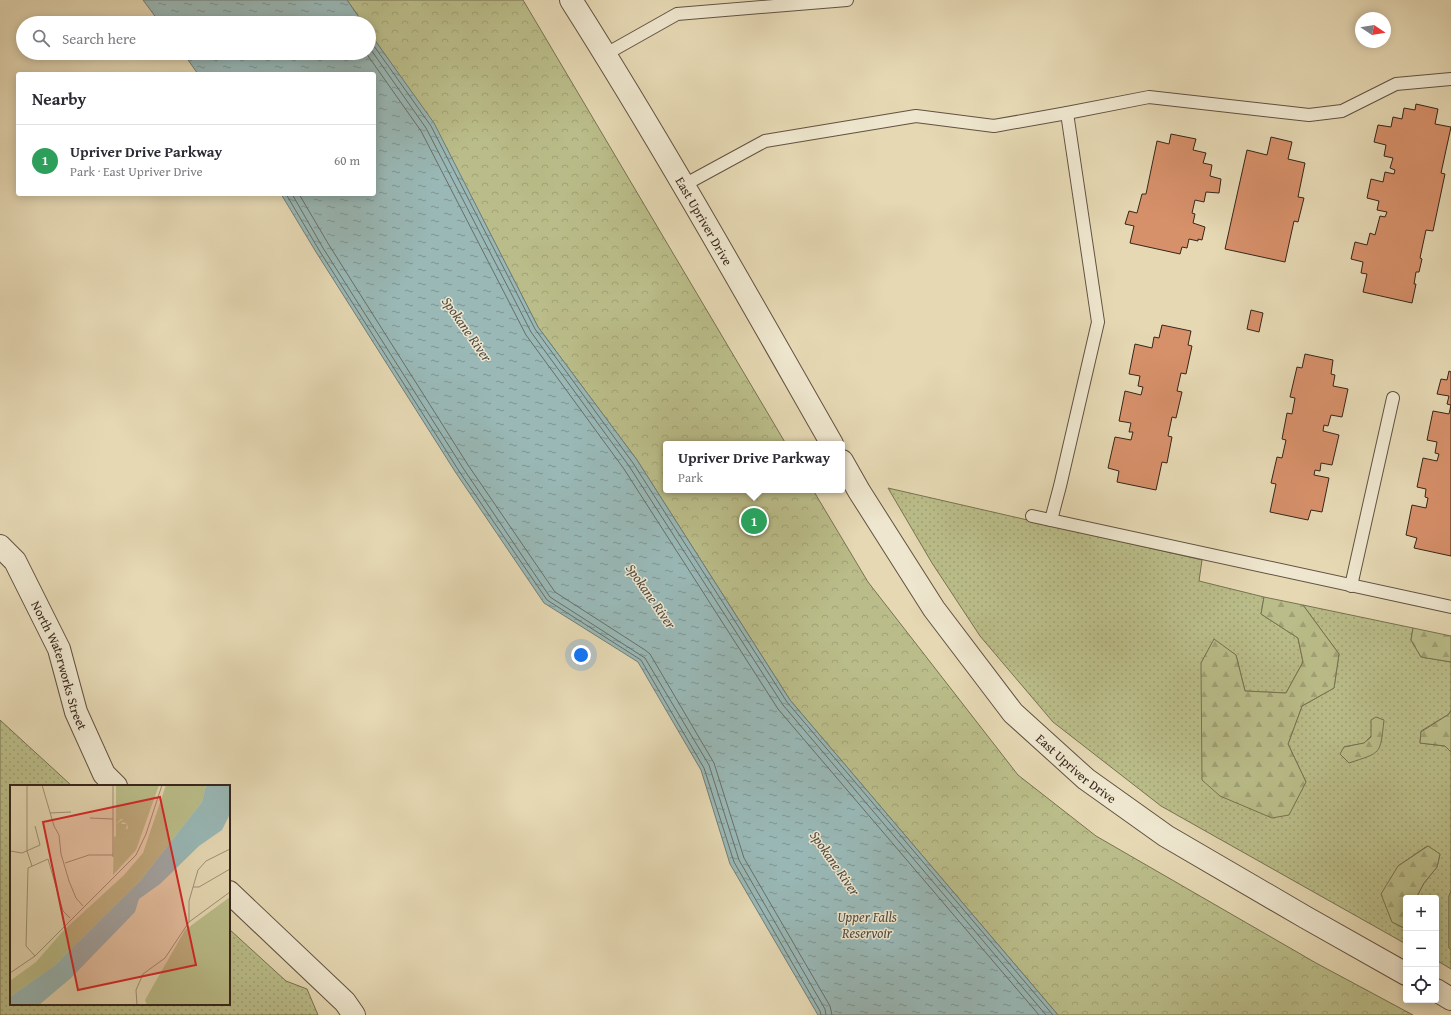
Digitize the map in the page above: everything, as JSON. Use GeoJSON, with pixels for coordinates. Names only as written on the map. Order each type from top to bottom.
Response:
{"type":"FeatureCollection","features":[{"type":"Feature","properties":{"kind":"street","name":"East Upriver Drive"},"geometry":{"type":"LineString","coordinates":[[571,0],[606,54],[684,186],[830,441]]}},
{"type":"Feature","properties":{"kind":"street","name":"East Upriver Drive"},"geometry":{"type":"LineString","coordinates":[[845,466],[934,609],[1013,713],[1024,723],[1086,779],[1166,836],[1403,972]]}},
{"type":"Feature","properties":{"kind":"street","name":"North Waterworks Street"},"geometry":{"type":"LineString","coordinates":[[0,546],[15,561],[59,649],[76,712],[104,774],[115,785]]}},
{"type":"Feature","properties":{"kind":"street"},"geometry":{"type":"LineString","coordinates":[[230,893],[345,1002],[354,1015]]}},
{"type":"Feature","properties":{"kind":"street"},"geometry":{"type":"LineString","coordinates":[[1439,992],[1451,999]]}},
{"type":"Feature","properties":{"kind":"lane"},"geometry":{"type":"LineString","coordinates":[[606,54],[677,14],[847,0]]}},
{"type":"Feature","properties":{"kind":"lane"},"geometry":{"type":"LineString","coordinates":[[684,186],[765,141],[916,116],[994,126],[1149,98],[1309,115],[1342,111],[1396,84],[1451,79]]}},
{"type":"Feature","properties":{"kind":"lane"},"geometry":{"type":"LineString","coordinates":[[1051,520],[1098,322],[1067,114]]}},
{"type":"Feature","properties":{"kind":"lane"},"geometry":{"type":"LineString","coordinates":[[1351,586],[1393,398]]}},
{"type":"Feature","properties":{"kind":"lane"},"geometry":{"type":"LineString","coordinates":[[1032,516],[1451,607]]}},
{"type":"Feature","properties":{"kind":"green space"},"geometry":{"type":"Polygon","coordinates":[[[347,0],[523,0],[784,441],[663,441],[663,493],[815,493],[868,582],[1018,775],[1096,836],[1316,963],[1413,1015],[1058,1015],[790,700],[637,460],[538,327],[434,124],[376,42],[376,16],[358,16],[347,0]]]}},
{"type":"Feature","properties":{"kind":"green space"},"geometry":{"type":"Polygon","coordinates":[[[888,488],[1202,560],[1199,581],[1264,597],[1261,614],[1298,638],[1303,662],[1286,693],[1245,691],[1236,655],[1214,640],[1201,663],[1306,782],[1288,744],[1302,706],[1334,688],[1339,654],[1303,605],[1413,628],[1411,640],[1421,657],[1451,662],[1451,710],[1449,714],[1421,731],[1420,743],[1445,746],[1451,752],[1451,891],[1449,896],[1449,948],[1451,950],[1451,969],[1439,962],[1439,895],[1418,895],[1424,883],[1437,867],[1440,854],[1427,846],[1398,866],[1392,922],[1403,928],[1403,942],[1161,806],[1053,722],[980,636],[932,563],[888,488]],[[1371,736],[1365,743],[1344,747],[1349,762],[1371,736]]]}},
{"type":"Feature","properties":{"kind":"green space"},"geometry":{"type":"Polygon","coordinates":[[[1264,597],[1303,605],[1339,654],[1334,688],[1302,706],[1288,744],[1306,782],[1289,815],[1272,818],[1220,796],[1202,780],[1201,663],[1214,639],[1236,655],[1245,691],[1286,693],[1303,662],[1298,638],[1261,614],[1264,597]]]}},
{"type":"Feature","properties":{"kind":"green space"},"geometry":{"type":"Polygon","coordinates":[[[1413,628],[1451,636],[1451,662],[1421,657],[1411,640],[1413,628]]]}},
{"type":"Feature","properties":{"kind":"green space"},"geometry":{"type":"Polygon","coordinates":[[[1451,710],[1451,752],[1445,746],[1420,743],[1421,732],[1449,714],[1451,710]]]}},
{"type":"Feature","properties":{"kind":"green space"},"geometry":{"type":"Polygon","coordinates":[[[1376,717],[1384,720],[1380,746],[1374,754],[1349,763],[1340,754],[1344,747],[1364,743],[1371,737],[1371,720],[1376,717]]]}},
{"type":"Feature","properties":{"kind":"green space"},"geometry":{"type":"Polygon","coordinates":[[[0,720],[71,785],[10,785],[10,1005],[230,1005],[230,930],[286,981],[307,989],[318,1015],[0,1015],[0,720]]]}},
{"type":"Feature","properties":{"kind":"green space"},"geometry":{"type":"Polygon","coordinates":[[[1428,846],[1440,854],[1437,867],[1424,883],[1418,895],[1403,895],[1403,928],[1392,922],[1381,894],[1398,866],[1428,846]]]}},
{"type":"Feature","properties":{"kind":"green space"},"geometry":{"type":"Polygon","coordinates":[[[1451,891],[1451,950],[1449,948],[1449,896],[1451,891]]]}},
{"type":"Feature","properties":{"kind":"water"},"geometry":{"type":"Polygon","coordinates":[[[143,0],[347,0],[358,16],[155,16],[143,0]]]}},
{"type":"Feature","properties":{"kind":"water","name":"Upper Falls Reservoir"},"geometry":{"type":"Polygon","coordinates":[[[376,42],[434,123],[538,327],[637,460],[790,700],[1058,1015],[818,1015],[730,864],[701,770],[638,662],[544,603],[456,473],[282,196],[376,196],[376,72],[197,72],[188,60],[376,60],[376,42]]]}},
{"type":"Feature","properties":{"kind":"building"},"geometry":{"type":"Polygon","coordinates":[[[1416,104],[1438,109],[1435,124],[1451,127],[1441,173],[1445,174],[1433,231],[1426,230],[1420,258],[1422,259],[1419,272],[1416,272],[1414,284],[1416,284],[1412,303],[1363,292],[1367,274],[1361,273],[1363,262],[1351,259],[1355,242],[1367,245],[1370,233],[1375,235],[1380,216],[1385,217],[1387,212],[1377,210],[1379,201],[1367,198],[1371,179],[1383,182],[1385,172],[1394,174],[1395,170],[1390,168],[1393,158],[1384,156],[1386,145],[1374,142],[1378,125],[1391,127],[1393,117],[1402,119],[1404,108],[1415,110],[1416,104]]]}},
{"type":"Feature","properties":{"kind":"building"},"geometry":{"type":"Polygon","coordinates":[[[1171,134],[1196,139],[1193,150],[1206,153],[1203,163],[1212,165],[1210,176],[1221,179],[1219,193],[1206,192],[1204,202],[1195,200],[1192,213],[1195,214],[1193,223],[1205,227],[1202,240],[1198,239],[1198,241],[1189,239],[1187,248],[1182,247],[1180,254],[1130,243],[1134,226],[1125,224],[1129,211],[1137,213],[1142,194],[1146,194],[1157,141],[1169,144],[1171,134]]]}},
{"type":"Feature","properties":{"kind":"building"},"geometry":{"type":"Polygon","coordinates":[[[1271,137],[1292,142],[1288,159],[1305,163],[1298,197],[1304,198],[1298,222],[1294,221],[1285,262],[1225,249],[1247,150],[1267,155],[1271,137]]]}},
{"type":"Feature","properties":{"kind":"building"},"geometry":{"type":"Polygon","coordinates":[[[1251,310],[1263,313],[1259,332],[1247,329],[1251,310]]]}},
{"type":"Feature","properties":{"kind":"building"},"geometry":{"type":"Polygon","coordinates":[[[1162,325],[1191,331],[1188,345],[1192,346],[1186,374],[1181,373],[1177,391],[1182,392],[1176,418],[1172,417],[1168,436],[1172,437],[1167,463],[1162,462],[1156,490],[1117,482],[1119,471],[1108,468],[1115,437],[1131,440],[1133,432],[1129,432],[1131,423],[1119,421],[1125,391],[1141,395],[1143,387],[1138,386],[1140,376],[1129,374],[1135,344],[1152,348],[1154,337],[1159,338],[1162,325]]]}},
{"type":"Feature","properties":{"kind":"building"},"geometry":{"type":"Polygon","coordinates":[[[1305,354],[1333,360],[1331,374],[1335,375],[1333,386],[1348,389],[1342,417],[1331,415],[1328,426],[1324,425],[1323,431],[1339,435],[1332,465],[1321,463],[1320,471],[1315,470],[1314,475],[1329,478],[1322,512],[1311,510],[1308,520],[1270,512],[1276,484],[1271,483],[1277,457],[1282,458],[1286,440],[1282,439],[1287,413],[1292,414],[1295,398],[1290,397],[1297,367],[1302,368],[1305,354]]]}},
{"type":"Feature","properties":{"kind":"building"},"geometry":{"type":"Polygon","coordinates":[[[1449,371],[1451,372],[1451,405],[1447,404],[1449,396],[1437,394],[1441,379],[1447,380],[1449,371]]]}},
{"type":"Feature","properties":{"kind":"building"},"geometry":{"type":"Polygon","coordinates":[[[1451,405],[1451,556],[1414,548],[1417,538],[1406,535],[1412,505],[1426,508],[1428,498],[1425,497],[1426,489],[1417,487],[1423,458],[1437,461],[1439,454],[1435,453],[1437,442],[1427,440],[1433,411],[1449,414],[1451,405]]]}},
{"type":"Feature","properties":{"kind":"place","name":"Upriver Drive Parkway"},"geometry":{"type":"Point","coordinates":[754,521]}},
{"type":"Feature","properties":{"kind":"water label","name":"Spokane River"},"geometry":{"type":"Point","coordinates":[467,329]}},
{"type":"Feature","properties":{"kind":"water label","name":"Spokane River"},"geometry":{"type":"Point","coordinates":[651,596]}},
{"type":"Feature","properties":{"kind":"water label","name":"Spokane River"},"geometry":{"type":"Point","coordinates":[835,863]}}]}
